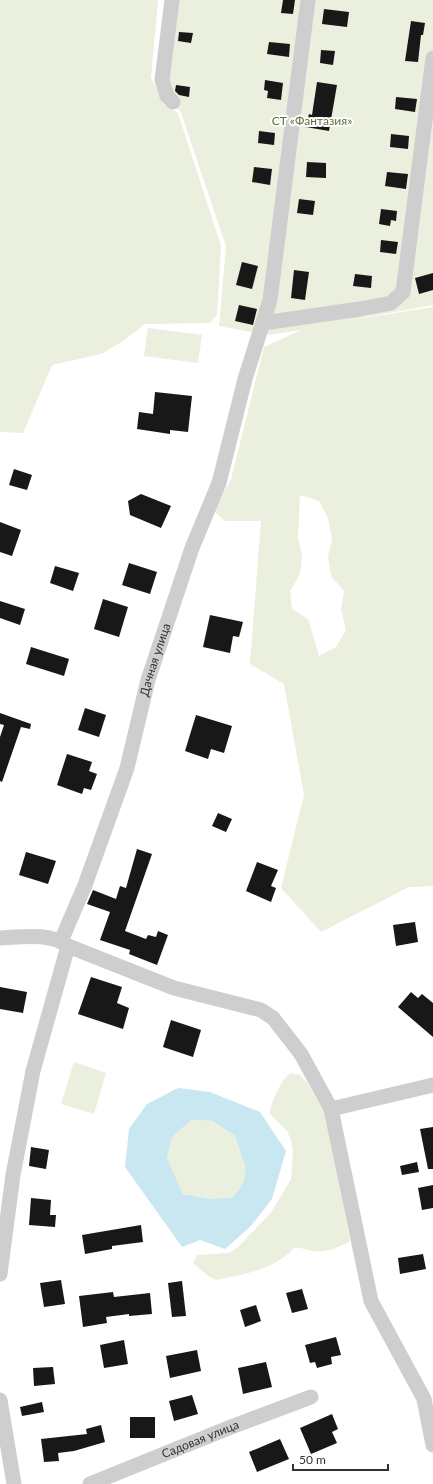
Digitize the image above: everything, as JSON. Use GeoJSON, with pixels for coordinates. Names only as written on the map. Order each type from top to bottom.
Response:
{"type":"FeatureCollection","features":[{"type":"Feature","properties":{"kind":"street"},"geometry":{"type":"LineString","coordinates":[[172,0],[162,80],[167,96],[173,102]]}},
{"type":"Feature","properties":{"kind":"street","name":"Дачная улица"},"geometry":{"type":"LineString","coordinates":[[0,1274],[13,1174],[33,1071],[64,943],[127,768],[151,673],[192,548],[219,483],[245,379],[270,300],[308,0]]}},
{"type":"Feature","properties":{"kind":"street"},"geometry":{"type":"LineString","coordinates":[[262,324],[391,303],[403,292],[433,58]]}},
{"type":"Feature","properties":{"kind":"street"},"geometry":{"type":"LineString","coordinates":[[0,938],[36,936],[64,943],[174,988],[261,1010],[273,1018],[301,1054],[331,1109],[371,1301],[424,1399],[433,1445]]}},
{"type":"Feature","properties":{"kind":"street"},"geometry":{"type":"LineString","coordinates":[[331,1109],[433,1086]]}},
{"type":"Feature","properties":{"kind":"street","name":"Садовая улица"},"geometry":{"type":"LineString","coordinates":[[90,1484],[231,1427],[311,1397]]}},
{"type":"Feature","properties":{"kind":"street"},"geometry":{"type":"LineString","coordinates":[[0,1400],[14,1484]]}},
{"type":"Feature","properties":{"kind":"green space"},"geometry":{"type":"Polygon","coordinates":[[[0,0],[158,0],[151,77],[163,104],[178,113],[221,246],[217,315],[210,323],[145,324],[123,341],[101,354],[52,365],[23,433],[0,432],[0,0]]]}},
{"type":"Feature","properties":{"kind":"green space","name":"СТ «Фантазия»"},"geometry":{"type":"Polygon","coordinates":[[[164,0],[433,0],[433,305],[345,321],[433,307],[433,886],[409,887],[321,932],[281,888],[304,795],[284,684],[250,664],[261,521],[225,521],[214,511],[231,479],[264,347],[301,330],[268,335],[219,326],[226,246],[180,110],[164,102],[159,81],[164,0]],[[300,495],[298,538],[302,556],[300,574],[290,591],[292,609],[308,619],[319,656],[336,647],[346,630],[341,610],[344,591],[331,576],[328,557],[332,539],[328,518],[319,501],[300,495]]]}},
{"type":"Feature","properties":{"kind":"green space"},"geometry":{"type":"Polygon","coordinates":[[[148,328],[202,335],[198,363],[144,356],[148,328]]]}},
{"type":"Feature","properties":{"kind":"green space"},"geometry":{"type":"Polygon","coordinates":[[[74,1062],[106,1073],[94,1114],[61,1104],[74,1062]]]}},
{"type":"Feature","properties":{"kind":"green space"},"geometry":{"type":"Polygon","coordinates":[[[290,1073],[300,1075],[308,1084],[325,1113],[350,1241],[338,1247],[323,1251],[294,1248],[286,1255],[268,1266],[248,1273],[216,1280],[208,1276],[193,1263],[197,1255],[229,1253],[238,1247],[271,1213],[291,1179],[293,1150],[291,1140],[287,1131],[270,1114],[277,1092],[290,1073]]]}},
{"type":"Feature","properties":{"kind":"green space"},"geometry":{"type":"Polygon","coordinates":[[[191,1120],[211,1121],[235,1136],[246,1169],[243,1184],[233,1197],[212,1199],[183,1194],[167,1158],[172,1137],[191,1120]]]}},
{"type":"Feature","properties":{"kind":"water"},"geometry":{"type":"Polygon","coordinates":[[[178,1088],[210,1092],[260,1112],[286,1151],[272,1199],[250,1227],[225,1249],[200,1240],[182,1247],[125,1167],[129,1129],[147,1104],[178,1088]],[[191,1120],[172,1137],[167,1158],[183,1194],[212,1199],[233,1197],[243,1184],[246,1169],[235,1136],[212,1121],[191,1120]]]}},
{"type":"Feature","properties":{"kind":"building"},"geometry":{"type":"Polygon","coordinates":[[[283,0],[295,0],[293,14],[281,13],[283,0]]]}},
{"type":"Feature","properties":{"kind":"building"},"geometry":{"type":"Polygon","coordinates":[[[324,9],[349,12],[347,27],[322,24],[324,9]]]}},
{"type":"Feature","properties":{"kind":"building"},"geometry":{"type":"Polygon","coordinates":[[[411,21],[425,23],[423,35],[421,35],[418,62],[405,61],[411,21]]]}},
{"type":"Feature","properties":{"kind":"building"},"geometry":{"type":"Polygon","coordinates":[[[179,32],[193,33],[191,43],[178,41],[179,32]]]}},
{"type":"Feature","properties":{"kind":"building"},"geometry":{"type":"Polygon","coordinates":[[[269,42],[290,44],[289,57],[267,54],[269,42]]]}},
{"type":"Feature","properties":{"kind":"building"},"geometry":{"type":"Polygon","coordinates":[[[321,50],[335,51],[333,65],[320,63],[321,50]]]}},
{"type":"Feature","properties":{"kind":"building"},"geometry":{"type":"Polygon","coordinates":[[[265,80],[283,83],[281,100],[267,98],[268,91],[264,90],[265,80]]]}},
{"type":"Feature","properties":{"kind":"building"},"geometry":{"type":"Polygon","coordinates":[[[317,82],[337,85],[329,131],[306,127],[309,114],[312,115],[317,82]]]}},
{"type":"Feature","properties":{"kind":"building"},"geometry":{"type":"Polygon","coordinates":[[[176,85],[190,87],[189,97],[179,95],[175,91],[176,85]]]}},
{"type":"Feature","properties":{"kind":"building"},"geometry":{"type":"Polygon","coordinates":[[[396,97],[417,99],[415,112],[395,109],[396,97]]]}},
{"type":"Feature","properties":{"kind":"building"},"geometry":{"type":"Polygon","coordinates":[[[259,131],[275,133],[274,145],[258,143],[259,131]]]}},
{"type":"Feature","properties":{"kind":"building"},"geometry":{"type":"Polygon","coordinates":[[[391,134],[409,136],[408,149],[390,147],[391,134]]]}},
{"type":"Feature","properties":{"kind":"building"},"geometry":{"type":"Polygon","coordinates":[[[307,162],[326,163],[326,178],[306,177],[307,162]]]}},
{"type":"Feature","properties":{"kind":"building"},"geometry":{"type":"Polygon","coordinates":[[[254,167],[272,169],[270,185],[252,182],[254,167]]]}},
{"type":"Feature","properties":{"kind":"building"},"geometry":{"type":"Polygon","coordinates":[[[387,172],[408,174],[406,189],[385,186],[387,172]]]}},
{"type":"Feature","properties":{"kind":"building"},"geometry":{"type":"Polygon","coordinates":[[[299,199],[315,201],[313,215],[297,213],[299,199]]]}},
{"type":"Feature","properties":{"kind":"building"},"geometry":{"type":"Polygon","coordinates":[[[381,209],[397,211],[396,221],[391,220],[390,226],[379,224],[381,209]]]}},
{"type":"Feature","properties":{"kind":"building"},"geometry":{"type":"Polygon","coordinates":[[[381,240],[398,242],[396,254],[380,252],[381,240]]]}},
{"type":"Feature","properties":{"kind":"building"},"geometry":{"type":"Polygon","coordinates":[[[242,262],[258,266],[252,289],[236,285],[242,262]]]}},
{"type":"Feature","properties":{"kind":"building"},"geometry":{"type":"Polygon","coordinates":[[[294,270],[309,272],[305,300],[291,298],[294,270]]]}},
{"type":"Feature","properties":{"kind":"building"},"geometry":{"type":"Polygon","coordinates":[[[433,273],[433,290],[419,294],[415,278],[433,273]]]}},
{"type":"Feature","properties":{"kind":"building"},"geometry":{"type":"Polygon","coordinates":[[[355,274],[372,276],[371,288],[353,286],[355,274]]]}},
{"type":"Feature","properties":{"kind":"building"},"geometry":{"type":"Polygon","coordinates":[[[239,305],[257,309],[253,325],[235,321],[239,305]]]}},
{"type":"Feature","properties":{"kind":"building"},"geometry":{"type":"Polygon","coordinates":[[[155,392],[192,396],[188,432],[170,430],[170,434],[137,429],[139,412],[153,414],[155,392]]]}},
{"type":"Feature","properties":{"kind":"building"},"geometry":{"type":"Polygon","coordinates":[[[14,469],[32,475],[27,490],[9,485],[14,469]]]}},
{"type":"Feature","properties":{"kind":"building"},"geometry":{"type":"Polygon","coordinates":[[[141,494],[171,506],[161,528],[130,515],[128,501],[141,494]]]}},
{"type":"Feature","properties":{"kind":"building"},"geometry":{"type":"Polygon","coordinates":[[[0,522],[21,530],[12,556],[0,552],[0,522]]]}},
{"type":"Feature","properties":{"kind":"building"},"geometry":{"type":"Polygon","coordinates":[[[129,563],[157,572],[150,594],[122,585],[129,563]]]}},
{"type":"Feature","properties":{"kind":"building"},"geometry":{"type":"Polygon","coordinates":[[[55,566],[79,573],[73,591],[50,583],[55,566]]]}},
{"type":"Feature","properties":{"kind":"building"},"geometry":{"type":"Polygon","coordinates":[[[103,599],[128,607],[119,637],[94,629],[103,599]]]}},
{"type":"Feature","properties":{"kind":"building"},"geometry":{"type":"Polygon","coordinates":[[[0,601],[25,609],[20,625],[0,618],[0,601]]]}},
{"type":"Feature","properties":{"kind":"building"},"geometry":{"type":"Polygon","coordinates":[[[210,615],[243,622],[239,637],[233,636],[230,653],[203,647],[210,615]]]}},
{"type":"Feature","properties":{"kind":"building"},"geometry":{"type":"Polygon","coordinates":[[[31,647],[69,659],[64,676],[26,664],[31,647]]]}},
{"type":"Feature","properties":{"kind":"building"},"geometry":{"type":"Polygon","coordinates":[[[85,708],[106,715],[99,737],[78,730],[85,708]]]}},
{"type":"Feature","properties":{"kind":"building"},"geometry":{"type":"Polygon","coordinates":[[[0,713],[31,724],[30,729],[21,727],[2,782],[0,781],[0,737],[4,725],[0,724],[0,713]]]}},
{"type":"Feature","properties":{"kind":"building"},"geometry":{"type":"Polygon","coordinates":[[[196,715],[232,726],[224,753],[211,749],[208,759],[185,751],[196,715]]]}},
{"type":"Feature","properties":{"kind":"building"},"geometry":{"type":"Polygon","coordinates":[[[67,754],[92,762],[89,771],[97,774],[91,790],[84,788],[82,794],[57,785],[67,754]]]}},
{"type":"Feature","properties":{"kind":"building"},"geometry":{"type":"Polygon","coordinates":[[[218,813],[232,819],[226,832],[212,826],[218,813]]]}},
{"type":"Feature","properties":{"kind":"building"},"geometry":{"type":"Polygon","coordinates":[[[137,849],[152,854],[125,931],[146,939],[148,935],[156,937],[158,931],[168,935],[157,965],[129,954],[130,950],[100,940],[110,912],[87,904],[93,890],[116,899],[120,886],[126,888],[137,849]]]}},
{"type":"Feature","properties":{"kind":"building"},"geometry":{"type":"Polygon","coordinates":[[[26,852],[56,861],[48,884],[19,875],[26,852]]]}},
{"type":"Feature","properties":{"kind":"building"},"geometry":{"type":"Polygon","coordinates":[[[257,862],[278,870],[271,886],[276,888],[271,902],[246,891],[257,862]]]}},
{"type":"Feature","properties":{"kind":"building"},"geometry":{"type":"Polygon","coordinates":[[[415,922],[418,942],[396,946],[393,925],[415,922]]]}},
{"type":"Feature","properties":{"kind":"building"},"geometry":{"type":"Polygon","coordinates":[[[91,977],[122,987],[117,1003],[129,1008],[123,1029],[78,1014],[91,977]]]}},
{"type":"Feature","properties":{"kind":"building"},"geometry":{"type":"Polygon","coordinates":[[[0,987],[27,992],[23,1013],[0,1009],[0,987]]]}},
{"type":"Feature","properties":{"kind":"building"},"geometry":{"type":"Polygon","coordinates":[[[411,992],[418,998],[422,994],[433,1003],[433,1037],[398,1007],[411,992]]]}},
{"type":"Feature","properties":{"kind":"building"},"geometry":{"type":"Polygon","coordinates":[[[171,1020],[201,1030],[193,1057],[163,1047],[171,1020]]]}},
{"type":"Feature","properties":{"kind":"building"},"geometry":{"type":"Polygon","coordinates":[[[433,1127],[433,1169],[428,1169],[420,1129],[433,1127]]]}},
{"type":"Feature","properties":{"kind":"building"},"geometry":{"type":"Polygon","coordinates":[[[31,1147],[49,1150],[46,1169],[29,1166],[31,1147]]]}},
{"type":"Feature","properties":{"kind":"building"},"geometry":{"type":"Polygon","coordinates":[[[417,1162],[419,1172],[402,1175],[400,1166],[417,1162]]]}},
{"type":"Feature","properties":{"kind":"building"},"geometry":{"type":"Polygon","coordinates":[[[433,1185],[433,1208],[422,1210],[418,1188],[433,1185]]]}},
{"type":"Feature","properties":{"kind":"building"},"geometry":{"type":"Polygon","coordinates":[[[31,1198],[51,1200],[50,1215],[56,1215],[55,1227],[29,1225],[31,1198]]]}},
{"type":"Feature","properties":{"kind":"building"},"geometry":{"type":"Polygon","coordinates":[[[141,1225],[143,1242],[112,1246],[112,1249],[85,1254],[82,1235],[141,1225]]]}},
{"type":"Feature","properties":{"kind":"building"},"geometry":{"type":"Polygon","coordinates":[[[423,1254],[426,1269],[400,1274],[398,1258],[423,1254]]]}},
{"type":"Feature","properties":{"kind":"building"},"geometry":{"type":"Polygon","coordinates":[[[61,1280],[65,1304],[44,1307],[40,1283],[61,1280]]]}},
{"type":"Feature","properties":{"kind":"building"},"geometry":{"type":"Polygon","coordinates":[[[182,1281],[186,1316],[172,1317],[168,1283],[182,1281]]]}},
{"type":"Feature","properties":{"kind":"building"},"geometry":{"type":"Polygon","coordinates":[[[302,1289],[308,1309],[292,1313],[286,1293],[302,1289]]]}},
{"type":"Feature","properties":{"kind":"building"},"geometry":{"type":"Polygon","coordinates":[[[113,1292],[114,1297],[150,1293],[152,1314],[129,1316],[129,1314],[106,1317],[107,1323],[83,1327],[79,1296],[113,1292]]]}},
{"type":"Feature","properties":{"kind":"building"},"geometry":{"type":"Polygon","coordinates":[[[256,1305],[261,1321],[245,1327],[240,1310],[256,1305]]]}},
{"type":"Feature","properties":{"kind":"building"},"geometry":{"type":"Polygon","coordinates":[[[336,1337],[341,1355],[331,1357],[332,1364],[317,1368],[315,1362],[310,1363],[305,1345],[336,1337]]]}},
{"type":"Feature","properties":{"kind":"building"},"geometry":{"type":"Polygon","coordinates":[[[124,1340],[128,1364],[104,1368],[100,1345],[124,1340]]]}},
{"type":"Feature","properties":{"kind":"building"},"geometry":{"type":"Polygon","coordinates":[[[197,1350],[201,1371],[170,1378],[166,1356],[197,1350]]]}},
{"type":"Feature","properties":{"kind":"building"},"geometry":{"type":"Polygon","coordinates":[[[266,1362],[272,1387],[243,1394],[238,1368],[266,1362]]]}},
{"type":"Feature","properties":{"kind":"building"},"geometry":{"type":"Polygon","coordinates":[[[53,1367],[55,1384],[34,1386],[33,1368],[53,1367]]]}},
{"type":"Feature","properties":{"kind":"building"},"geometry":{"type":"Polygon","coordinates":[[[192,1395],[198,1414],[174,1421],[169,1401],[192,1395]]]}},
{"type":"Feature","properties":{"kind":"building"},"geometry":{"type":"Polygon","coordinates":[[[42,1402],[44,1412],[22,1416],[20,1407],[42,1402]]]}},
{"type":"Feature","properties":{"kind":"building"},"geometry":{"type":"Polygon","coordinates":[[[332,1414],[338,1429],[332,1432],[337,1443],[311,1454],[300,1428],[332,1414]]]}},
{"type":"Feature","properties":{"kind":"building"},"geometry":{"type":"Polygon","coordinates":[[[130,1417],[155,1417],[155,1438],[130,1438],[130,1417]]]}},
{"type":"Feature","properties":{"kind":"building"},"geometry":{"type":"Polygon","coordinates":[[[101,1425],[105,1442],[74,1451],[58,1453],[59,1461],[44,1462],[41,1439],[87,1434],[86,1429],[101,1425]]]}},
{"type":"Feature","properties":{"kind":"building"},"geometry":{"type":"Polygon","coordinates":[[[280,1439],[289,1459],[257,1472],[249,1452],[280,1439]]]}}]}
